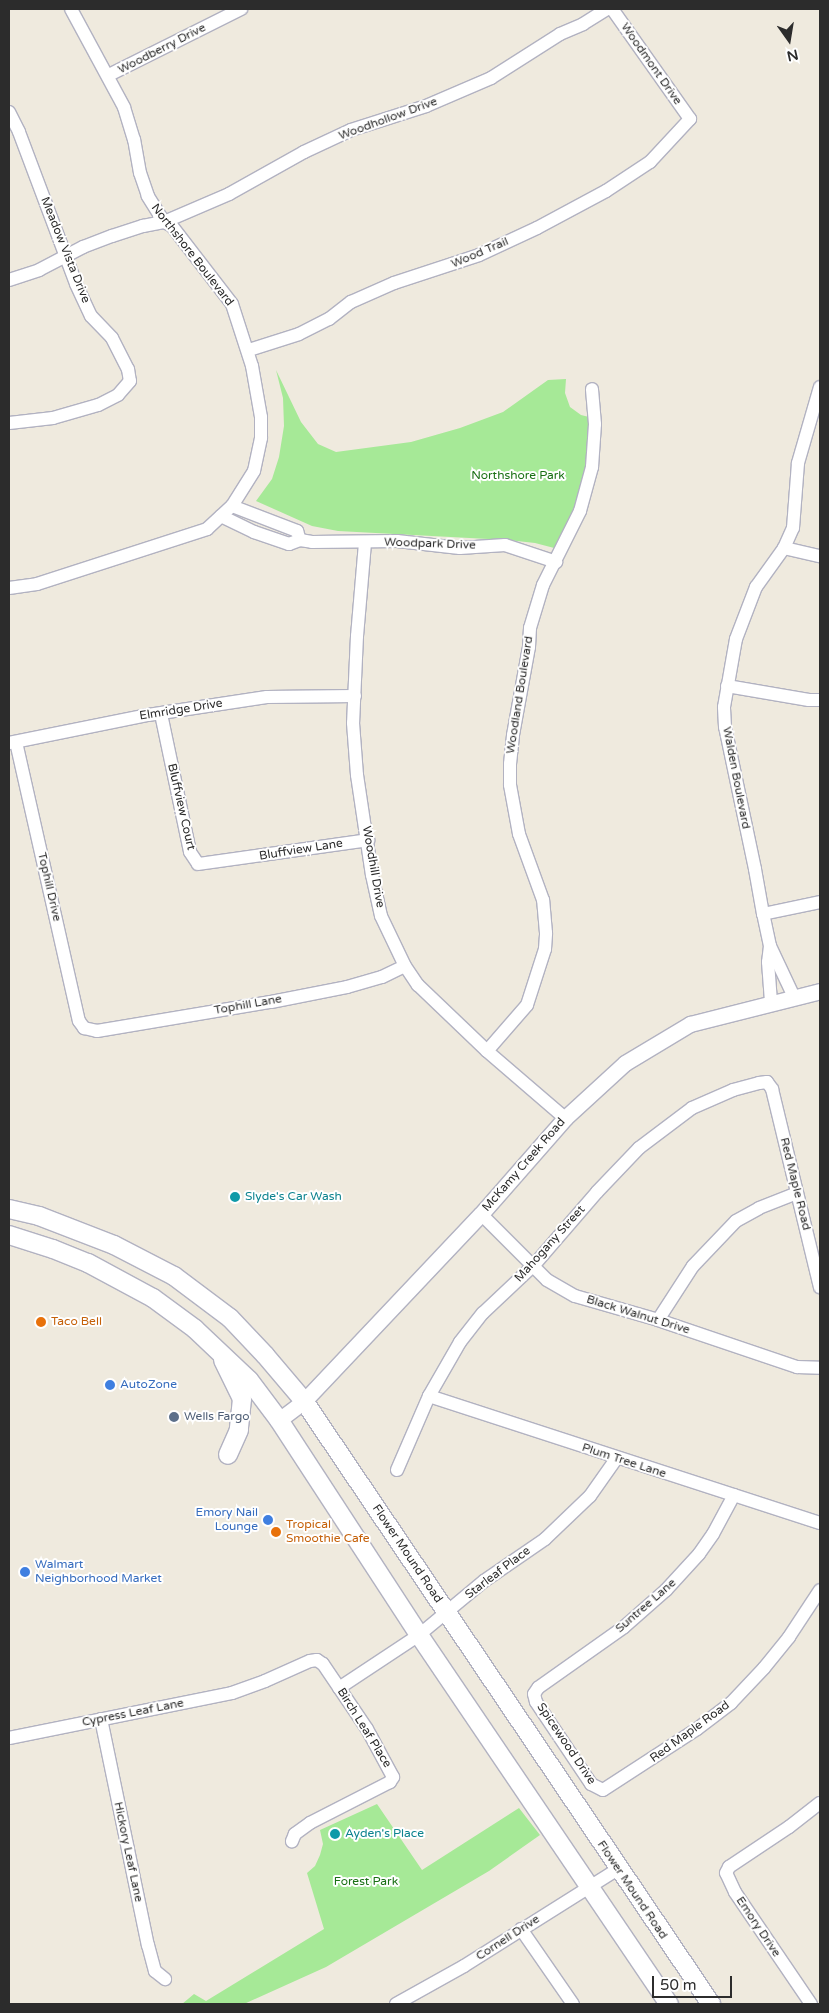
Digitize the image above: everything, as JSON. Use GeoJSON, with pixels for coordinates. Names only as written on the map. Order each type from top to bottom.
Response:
{"type":"FeatureCollection","features":[{"type":"Feature","properties":{"kind":"main road","name":"Flower Mound Road"},"geometry":{"type":"LineString","coordinates":[[9,1209],[39,1216],[114,1246],[174,1276],[230,1318],[265,1355],[304,1401],[618,1869],[711,2004]]}},
{"type":"Feature","properties":{"kind":"main road"},"geometry":{"type":"LineString","coordinates":[[9,1235],[52,1248],[104,1270],[153,1298],[218,1349],[249,1380],[279,1420],[419,1635],[668,2004]]}},
{"type":"Feature","properties":{"kind":"main road"},"geometry":{"type":"LineString","coordinates":[[104,1270],[114,1246]]}},
{"type":"Feature","properties":{"kind":"main road"},"geometry":{"type":"LineString","coordinates":[[218,1349],[242,1399],[239,1430],[228,1455]]}},
{"type":"Feature","properties":{"kind":"street","name":"Northshore Boulevard"},"geometry":{"type":"LineString","coordinates":[[9,588],[37,584],[207,529],[232,506],[254,471],[261,438],[261,417],[249,350],[232,304],[172,226],[164,222],[148,196],[140,173],[124,107],[109,75],[71,9]]}},
{"type":"Feature","properties":{"kind":"street","name":"Woodberry Drive"},"geometry":{"type":"LineString","coordinates":[[109,75],[241,9]]}},
{"type":"Feature","properties":{"kind":"street","name":"Woodhollow Drive"},"geometry":{"type":"LineString","coordinates":[[9,280],[39,270],[112,236],[143,226],[164,222],[229,194],[304,152],[351,130],[419,108],[490,78],[560,34],[584,24],[607,9]]}},
{"type":"Feature","properties":{"kind":"street","name":"Woodmont Drive"},"geometry":{"type":"LineString","coordinates":[[612,9],[690,119]]}},
{"type":"Feature","properties":{"kind":"street","name":"Meadow Vista Drive"},"geometry":{"type":"LineString","coordinates":[[9,112],[14,133],[76,284],[91,316],[112,338],[128,368],[130,381],[118,395],[98,405],[53,418],[9,423]]}},
{"type":"Feature","properties":{"kind":"street","name":"Wood Trail"},"geometry":{"type":"LineString","coordinates":[[249,350],[298,334],[329,319],[352,302],[394,283],[480,255],[537,228],[606,191],[650,162],[690,119]]}},
{"type":"Feature","properties":{"kind":"street","name":"Woodland Boulevard"},"geometry":{"type":"LineString","coordinates":[[487,1050],[527,1005],[545,949],[546,933],[543,900],[519,834],[510,785],[510,764],[514,728],[530,646],[530,628],[544,585],[580,511],[592,467],[595,424],[592,389]]}},
{"type":"Feature","properties":{"kind":"street","name":"Walden Boulevard"},"geometry":{"type":"LineString","coordinates":[[794,997],[770,946],[724,727],[727,686],[736,639],[756,587],[784,548],[795,520],[798,463],[819,392]]}},
{"type":"Feature","properties":{"kind":"street"},"geometry":{"type":"LineString","coordinates":[[232,506],[297,532],[300,540]]}},
{"type":"Feature","properties":{"kind":"street","name":"Woodpark Drive"},"geometry":{"type":"LineString","coordinates":[[221,516],[289,544],[300,540],[365,543],[397,541],[460,548],[505,546],[556,562]]}},
{"type":"Feature","properties":{"kind":"street","name":"Woodhill Drive"},"geometry":{"type":"LineString","coordinates":[[365,543],[356,636],[353,723],[357,775],[372,875],[381,916],[405,966],[418,985],[487,1050],[565,1118]]}},
{"type":"Feature","properties":{"kind":"street"},"geometry":{"type":"LineString","coordinates":[[784,548],[820,556]]}},
{"type":"Feature","properties":{"kind":"street"},"geometry":{"type":"LineString","coordinates":[[727,686],[809,700],[820,700]]}},
{"type":"Feature","properties":{"kind":"street","name":"Elmridge Drive"},"geometry":{"type":"LineString","coordinates":[[12,742],[161,714],[267,697],[355,696]]}},
{"type":"Feature","properties":{"kind":"street","name":"Bluffview Court"},"geometry":{"type":"LineString","coordinates":[[161,714],[190,852],[198,864],[234,860]]}},
{"type":"Feature","properties":{"kind":"street","name":"Tophill Drive"},"geometry":{"type":"LineString","coordinates":[[12,742],[79,1021],[88,1029]]}},
{"type":"Feature","properties":{"kind":"street","name":"Bluffview Lane"},"geometry":{"type":"LineString","coordinates":[[234,860],[368,840]]}},
{"type":"Feature","properties":{"kind":"street"},"geometry":{"type":"LineString","coordinates":[[762,914],[820,902]]}},
{"type":"Feature","properties":{"kind":"street","name":"Walden Boulevard"},"geometry":{"type":"LineString","coordinates":[[770,946],[768,962],[771,1002]]}},
{"type":"Feature","properties":{"kind":"street","name":"Tophill Lane"},"geometry":{"type":"LineString","coordinates":[[88,1029],[97,1031],[328,990],[382,977],[405,966]]}},
{"type":"Feature","properties":{"kind":"street","name":"McKamy Creek Road"},"geometry":{"type":"LineString","coordinates":[[279,1420],[304,1401],[481,1214],[565,1118],[607,1078],[657,1043],[690,1024],[820,991]]}},
{"type":"Feature","properties":{"kind":"street","name":"Red Maple Road"},"geometry":{"type":"LineString","coordinates":[[767,1082],[772,1089],[820,1287]]}},
{"type":"Feature","properties":{"kind":"street","name":"Mahogany Street"},"geometry":{"type":"LineString","coordinates":[[397,1470],[429,1396],[460,1342],[484,1313],[534,1265],[597,1192],[640,1148],[666,1125],[692,1108],[733,1090],[767,1082]]}},
{"type":"Feature","properties":{"kind":"street"},"geometry":{"type":"LineString","coordinates":[[658,1320],[693,1266],[736,1221],[760,1208],[797,1194]]}},
{"type":"Feature","properties":{"kind":"street","name":"Black Walnut Drive"},"geometry":{"type":"LineString","coordinates":[[481,1214],[547,1280],[575,1296],[658,1320],[797,1367],[820,1368]]}},
{"type":"Feature","properties":{"kind":"street","name":"Plum Tree Lane"},"geometry":{"type":"LineString","coordinates":[[429,1396],[616,1459],[820,1523]]}},
{"type":"Feature","properties":{"kind":"street","name":"Starleaf Place"},"geometry":{"type":"LineString","coordinates":[[339,1688],[419,1635],[484,1581],[545,1538],[571,1517],[590,1496],[616,1459]]}},
{"type":"Feature","properties":{"kind":"street","name":"Suntree Lane"},"geometry":{"type":"LineString","coordinates":[[534,1694],[538,1688],[624,1627],[666,1590],[699,1554],[713,1534],[734,1495]]}},
{"type":"Feature","properties":{"kind":"street","name":"Red Maple Road"},"geometry":{"type":"LineString","coordinates":[[603,1790],[698,1729],[731,1703],[764,1668],[789,1637],[820,1590]]}},
{"type":"Feature","properties":{"kind":"street","name":"Birch Leaf Place"},"geometry":{"type":"LineString","coordinates":[[256,1685],[310,1661],[317,1660],[367,1729],[393,1777],[390,1782],[310,1823],[295,1834],[292,1841]]}},
{"type":"Feature","properties":{"kind":"street","name":"Cypress Leaf Lane"},"geometry":{"type":"LineString","coordinates":[[9,1738],[232,1693],[256,1685]]}},
{"type":"Feature","properties":{"kind":"street","name":"Spicewood Drive"},"geometry":{"type":"LineString","coordinates":[[534,1694],[536,1702],[591,1784],[603,1790]]}},
{"type":"Feature","properties":{"kind":"street","name":"Hickory Leaf Lane"},"geometry":{"type":"LineString","coordinates":[[101,1719],[148,1945],[155,1971],[165,1979]]}},
{"type":"Feature","properties":{"kind":"street","name":"Emory Drive"},"geometry":{"type":"LineString","coordinates":[[811,2004],[735,1892],[726,1873],[728,1867],[789,1827],[820,1803]]}},
{"type":"Feature","properties":{"kind":"street","name":"Cornell Drive"},"geometry":{"type":"LineString","coordinates":[[396,2004],[464,1966],[618,1869]]}},
{"type":"Feature","properties":{"kind":"street"},"geometry":{"type":"LineString","coordinates":[[522,1929],[573,2004]]}},
{"type":"Feature","properties":{"kind":"green space","name":"Northshore Park"},"geometry":{"type":"Polygon","coordinates":[[[276,370],[301,422],[318,444],[336,452],[411,442],[460,428],[503,412],[548,380],[566,379],[565,393],[570,407],[581,415],[589,417],[590,423],[587,472],[577,508],[558,549],[535,543],[507,540],[338,531],[312,526],[256,501],[272,479],[279,457],[284,426],[283,398],[276,370]]]}},
{"type":"Feature","properties":{"kind":"green space","name":"Forest Park"},"geometry":{"type":"Polygon","coordinates":[[[377,1804],[422,1870],[519,1808],[540,1835],[489,1871],[326,1967],[244,2004],[182,2004],[194,1994],[206,2001],[324,1929],[307,1873],[315,1866],[320,1855],[323,1844],[320,1830],[377,1804]]]}},
{"type":"Feature","properties":{"kind":"place","name":"Slyde's Car Wash"},"geometry":{"type":"Point","coordinates":[235,1197]}},
{"type":"Feature","properties":{"kind":"place","name":"Taco Bell"},"geometry":{"type":"Point","coordinates":[41,1322]}},
{"type":"Feature","properties":{"kind":"place","name":"AutoZone"},"geometry":{"type":"Point","coordinates":[110,1385]}},
{"type":"Feature","properties":{"kind":"place","name":"Wells Fargo"},"geometry":{"type":"Point","coordinates":[174,1417]}},
{"type":"Feature","properties":{"kind":"place","name":"Emory Nail Lounge"},"geometry":{"type":"Point","coordinates":[268,1520]}},
{"type":"Feature","properties":{"kind":"place","name":"Tropical Smoothie Cafe"},"geometry":{"type":"Point","coordinates":[276,1532]}},
{"type":"Feature","properties":{"kind":"place","name":"Walmart Neighborhood Market"},"geometry":{"type":"Point","coordinates":[25,1572]}},
{"type":"Feature","properties":{"kind":"place","name":"Ayden's Place"},"geometry":{"type":"Point","coordinates":[335,1834]}}]}
